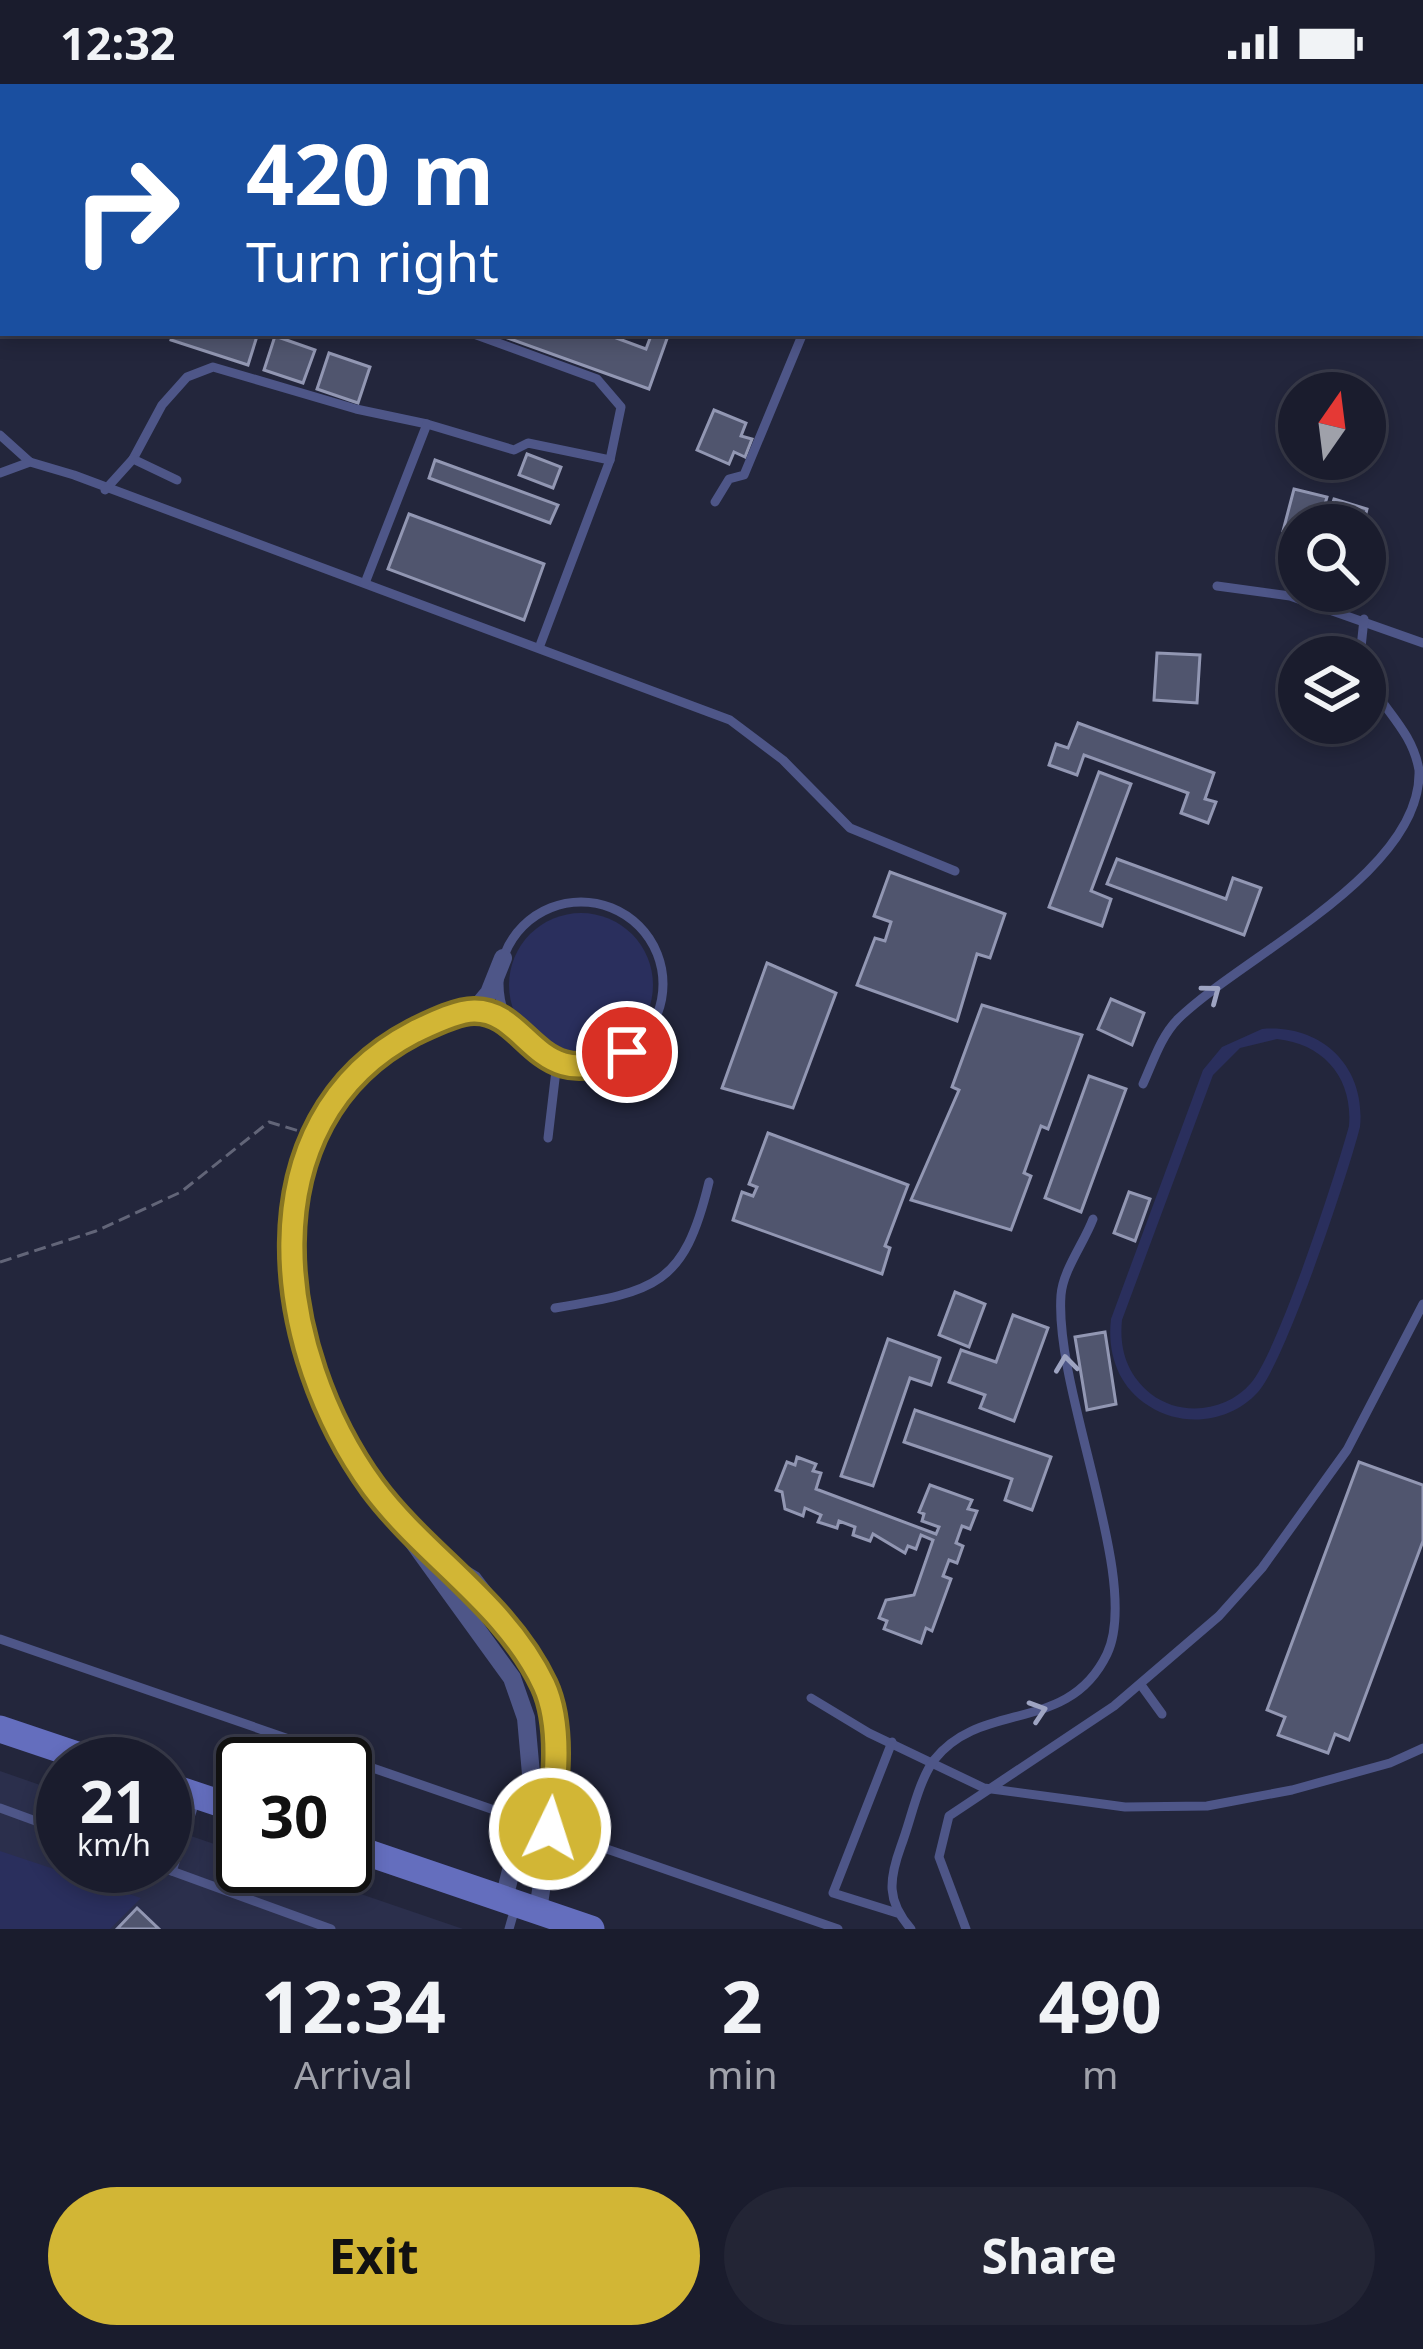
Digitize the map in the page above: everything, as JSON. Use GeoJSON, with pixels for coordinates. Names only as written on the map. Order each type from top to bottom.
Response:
{"type":"FeatureCollection","features":[{"type":"Feature","properties":{"kind":"street"},"geometry":{"type":"LineString","coordinates":[[503,958],[489,993],[474,1011],[414,1032],[352,1079],[312,1136],[291,1208],[296,1305],[338,1426],[370,1482],[512,1678],[530,1747],[517,1910]]}},
{"type":"Feature","properties":{"kind":"street"},"geometry":{"type":"LineString","coordinates":[[474,1011],[499,1019],[518,1036]]}},
{"type":"Feature","properties":{"kind":"street"},"geometry":{"type":"LineString","coordinates":[[417,1542],[463,1580],[513,1635],[546,1688],[555,1743],[550,1829],[517,1910]]}},
{"type":"Feature","properties":{"kind":"street"},"geometry":{"type":"LineString","coordinates":[[0,1729],[36,1741]]}},
{"type":"Feature","properties":{"kind":"street"},"geometry":{"type":"LineString","coordinates":[[192,1794],[216,1802]]}},
{"type":"Feature","properties":{"kind":"street"},"geometry":{"type":"LineString","coordinates":[[372,1855],[517,1910],[592,1929]]}},
{"type":"Feature","properties":{"kind":"lane"},"geometry":{"type":"LineString","coordinates":[[479,336],[605,385],[621,407],[610,460],[539,648]]}},
{"type":"Feature","properties":{"kind":"lane"},"geometry":{"type":"LineString","coordinates":[[715,502],[729,479],[744,475],[802,336]]}},
{"type":"Feature","properties":{"kind":"lane"},"geometry":{"type":"LineString","coordinates":[[105,490],[133,459],[162,405],[187,377],[213,367],[514,449],[528,443],[610,460]]}},
{"type":"Feature","properties":{"kind":"lane"},"geometry":{"type":"LineString","coordinates":[[365,583],[427,424]]}},
{"type":"Feature","properties":{"kind":"lane"},"geometry":{"type":"LineString","coordinates":[[0,435],[29,462],[730,720],[783,760],[850,828],[955,872]]}},
{"type":"Feature","properties":{"kind":"lane"},"geometry":{"type":"LineString","coordinates":[[133,459],[177,480]]}},
{"type":"Feature","properties":{"kind":"lane"},"geometry":{"type":"LineString","coordinates":[[0,472],[29,462]]}},
{"type":"Feature","properties":{"kind":"lane"},"geometry":{"type":"LineString","coordinates":[[1217,586],[1290,596],[1423,643]]}},
{"type":"Feature","properties":{"kind":"lane"},"geometry":{"type":"LineString","coordinates":[[1362,636],[1364,619]]}},
{"type":"Feature","properties":{"kind":"lane"},"geometry":{"type":"LineString","coordinates":[[1143,1084],[1176,1021],[1374,870],[1405,839],[1415,815],[1420,774],[1411,739],[1386,704]]}},
{"type":"Feature","properties":{"kind":"lane"},"geometry":{"type":"LineString","coordinates":[[572,902],[599,904],[625,915],[655,948],[663,990],[648,1031],[627,1052],[600,1064],[556,1062],[518,1036],[500,999],[503,958],[524,925],[547,910],[572,902]]}},
{"type":"Feature","properties":{"kind":"lane"},"geometry":{"type":"LineString","coordinates":[[548,1138],[556,1062]]}},
{"type":"Feature","properties":{"kind":"lane"},"geometry":{"type":"LineString","coordinates":[[555,1308],[624,1294],[666,1275],[697,1233],[710,1182]]}},
{"type":"Feature","properties":{"kind":"lane"},"geometry":{"type":"LineString","coordinates":[[911,1929],[897,1913],[889,1877],[934,1760],[970,1731],[1069,1699],[1097,1670],[1115,1630],[1114,1591],[1070,1395],[1061,1311],[1061,1288],[1093,1219]]}},
{"type":"Feature","properties":{"kind":"lane"},"geometry":{"type":"LineString","coordinates":[[966,1929],[939,1857],[949,1816],[1142,1685],[1220,1616],[1295,1524],[1347,1450],[1423,1304]]}},
{"type":"Feature","properties":{"kind":"lane"},"geometry":{"type":"LineString","coordinates":[[0,1640],[838,1929]]}},
{"type":"Feature","properties":{"kind":"lane"},"geometry":{"type":"LineString","coordinates":[[1142,1685],[1162,1714]]}},
{"type":"Feature","properties":{"kind":"lane"},"geometry":{"type":"LineString","coordinates":[[811,1698],[984,1788],[1125,1807],[1207,1806],[1320,1784],[1422,1753]]}},
{"type":"Feature","properties":{"kind":"lane"},"geometry":{"type":"LineString","coordinates":[[892,1742],[833,1893],[897,1913]]}},
{"type":"Feature","properties":{"kind":"lane"},"geometry":{"type":"LineString","coordinates":[[192,1811],[197,1796]]}},
{"type":"Feature","properties":{"kind":"lane"},"geometry":{"type":"LineString","coordinates":[[0,1808],[36,1821]]}},
{"type":"Feature","properties":{"kind":"lane"},"geometry":{"type":"LineString","coordinates":[[192,1878],[331,1929]]}},
{"type":"Feature","properties":{"kind":"path"},"geometry":{"type":"LineString","coordinates":[[0,1262],[96,1231],[181,1192],[268,1122],[312,1136]]}},
{"type":"Feature","properties":{"kind":"shaded area"},"geometry":{"type":"Polygon","coordinates":[[[581,913],[608,919],[632,934],[647,958],[653,985],[647,1012],[632,1036],[608,1051],[581,1057],[554,1051],[530,1036],[515,1012],[509,985],[515,958],[530,934],[554,919],[581,913]]]}},
{"type":"Feature","properties":{"kind":"shaded area"},"geometry":{"type":"Polygon","coordinates":[[[1262,1029],[1284,1029],[1321,1042],[1336,1054],[1356,1086],[1360,1127],[1315,1266],[1270,1374],[1258,1392],[1234,1410],[1191,1419],[1162,1413],[1129,1389],[1113,1356],[1111,1319],[1203,1070],[1222,1047],[1262,1029]],[[1277,1039],[1240,1048],[1213,1075],[1122,1320],[1130,1370],[1151,1394],[1176,1406],[1216,1405],[1251,1383],[1276,1336],[1332,1182],[1349,1126],[1346,1093],[1332,1066],[1294,1042],[1277,1039]]]}},
{"type":"Feature","properties":{"kind":"shaded area"},"geometry":{"type":"Polygon","coordinates":[[[0,1771],[36,1784],[36,1893],[192,1893],[192,1836],[216,1845],[216,1893],[358,1893],[463,1929],[0,1929],[0,1771]]]}},
{"type":"Feature","properties":{"kind":"shaded area"},"geometry":{"type":"Polygon","coordinates":[[[0,1851],[36,1863],[36,1893],[126,1893],[141,1898],[110,1929],[0,1929],[0,1851]]]}},
{"type":"Feature","properties":{"kind":"building"},"geometry":{"type":"Polygon","coordinates":[[[172,336],[257,336],[248,365],[171,340],[172,336]]]}},
{"type":"Feature","properties":{"kind":"building"},"geometry":{"type":"Polygon","coordinates":[[[275,336],[315,350],[303,383],[264,370],[275,336]]]}},
{"type":"Feature","properties":{"kind":"building"},"geometry":{"type":"Polygon","coordinates":[[[502,336],[611,336],[646,349],[651,336],[668,336],[649,389],[502,336]]]}},
{"type":"Feature","properties":{"kind":"building"},"geometry":{"type":"Polygon","coordinates":[[[329,353],[370,367],[358,403],[317,389],[329,353]]]}},
{"type":"Feature","properties":{"kind":"building"},"geometry":{"type":"Polygon","coordinates":[[[714,410],[746,423],[741,436],[752,439],[745,457],[734,452],[729,464],[697,450],[714,410]]]}},
{"type":"Feature","properties":{"kind":"building"},"geometry":{"type":"Polygon","coordinates":[[[527,454],[561,467],[553,488],[519,475],[527,454]]]}},
{"type":"Feature","properties":{"kind":"building"},"geometry":{"type":"Polygon","coordinates":[[[435,460],[558,505],[550,523],[429,478],[435,460]]]}},
{"type":"Feature","properties":{"kind":"building"},"geometry":{"type":"Polygon","coordinates":[[[1294,489],[1327,497],[1325,504],[1290,504],[1294,489]]]}},
{"type":"Feature","properties":{"kind":"building"},"geometry":{"type":"Polygon","coordinates":[[[409,514],[544,564],[524,620],[388,569],[409,514]]]}},
{"type":"Feature","properties":{"kind":"building"},"geometry":{"type":"Polygon","coordinates":[[[1157,653],[1200,655],[1197,703],[1154,700],[1157,653]]]}},
{"type":"Feature","properties":{"kind":"building"},"geometry":{"type":"Polygon","coordinates":[[[1078,723],[1214,773],[1205,799],[1216,802],[1208,823],[1181,813],[1188,793],[1084,755],[1077,775],[1049,765],[1056,744],[1068,748],[1078,723]]]}},
{"type":"Feature","properties":{"kind":"building"},"geometry":{"type":"Polygon","coordinates":[[[1099,772],[1131,784],[1091,891],[1111,899],[1102,926],[1049,907],[1099,772]]]}},
{"type":"Feature","properties":{"kind":"building"},"geometry":{"type":"Polygon","coordinates":[[[1117,859],[1226,899],[1233,878],[1261,888],[1244,935],[1107,884],[1117,859]]]}},
{"type":"Feature","properties":{"kind":"building"},"geometry":{"type":"Polygon","coordinates":[[[890,872],[1005,914],[990,958],[977,954],[957,1021],[857,985],[875,938],[885,941],[891,922],[874,916],[890,872]]]}},
{"type":"Feature","properties":{"kind":"building"},"geometry":{"type":"Polygon","coordinates":[[[767,963],[836,993],[793,1108],[722,1088],[767,963]]]}},
{"type":"Feature","properties":{"kind":"building"},"geometry":{"type":"Polygon","coordinates":[[[1111,999],[1144,1013],[1132,1045],[1098,1029],[1111,999]]]}},
{"type":"Feature","properties":{"kind":"building"},"geometry":{"type":"Polygon","coordinates":[[[982,1005],[1082,1035],[1048,1129],[1041,1126],[1024,1173],[1031,1176],[1011,1230],[911,1200],[959,1090],[952,1087],[982,1005]]]}},
{"type":"Feature","properties":{"kind":"building"},"geometry":{"type":"Polygon","coordinates":[[[1089,1076],[1126,1089],[1081,1212],[1045,1198],[1089,1076]]]}},
{"type":"Feature","properties":{"kind":"building"},"geometry":{"type":"Polygon","coordinates":[[[768,1133],[908,1185],[885,1246],[890,1248],[882,1274],[733,1220],[742,1192],[753,1196],[757,1187],[749,1184],[768,1133]]]}},
{"type":"Feature","properties":{"kind":"building"},"geometry":{"type":"Polygon","coordinates":[[[1129,1192],[1150,1199],[1135,1241],[1114,1233],[1129,1192]]]}},
{"type":"Feature","properties":{"kind":"building"},"geometry":{"type":"Polygon","coordinates":[[[955,1292],[985,1304],[969,1347],[939,1335],[955,1292]]]}},
{"type":"Feature","properties":{"kind":"building"},"geometry":{"type":"Polygon","coordinates":[[[1013,1315],[1048,1328],[1014,1421],[980,1408],[985,1395],[949,1382],[961,1350],[996,1362],[1013,1315]]]}},
{"type":"Feature","properties":{"kind":"building"},"geometry":{"type":"Polygon","coordinates":[[[1105,1332],[1116,1404],[1087,1410],[1075,1337],[1105,1332]]]}},
{"type":"Feature","properties":{"kind":"building"},"geometry":{"type":"Polygon","coordinates":[[[888,1339],[940,1358],[931,1385],[910,1378],[873,1486],[841,1476],[888,1339]]]}},
{"type":"Feature","properties":{"kind":"building"},"geometry":{"type":"Polygon","coordinates":[[[915,1410],[1051,1457],[1032,1510],[1005,1500],[1012,1479],[904,1442],[915,1410]]]}},
{"type":"Feature","properties":{"kind":"building"},"geometry":{"type":"Polygon","coordinates":[[[797,1457],[816,1464],[813,1471],[821,1473],[816,1489],[936,1534],[939,1527],[922,1521],[924,1514],[919,1512],[930,1485],[972,1500],[968,1509],[977,1511],[970,1529],[962,1526],[956,1543],[963,1546],[957,1563],[949,1560],[943,1576],[951,1579],[932,1631],[926,1628],[921,1643],[884,1629],[887,1621],[879,1618],[886,1600],[914,1595],[933,1540],[921,1535],[916,1549],[908,1546],[905,1553],[873,1534],[870,1541],[853,1535],[855,1527],[839,1521],[837,1528],[818,1522],[821,1515],[805,1508],[803,1516],[785,1509],[782,1492],[776,1490],[787,1462],[795,1465],[797,1457]]]}},
{"type":"Feature","properties":{"kind":"building"},"geometry":{"type":"Polygon","coordinates":[[[1359,1462],[1423,1485],[1423,1541],[1349,1740],[1335,1734],[1328,1753],[1278,1735],[1285,1717],[1267,1710],[1359,1462]]]}},
{"type":"Feature","properties":{"kind":"building"},"geometry":{"type":"Polygon","coordinates":[[[137,1908],[159,1929],[117,1929],[137,1908]]]}},
{"type":"Feature","properties":{"kind":"route"},"geometry":{"type":"LineString","coordinates":[[550,1829],[555,1743],[546,1688],[513,1635],[463,1580],[417,1542],[370,1482],[338,1426],[317,1378],[296,1305],[291,1208],[304,1157],[324,1115],[352,1079],[414,1032],[474,1011],[499,1019],[536,1052],[556,1062],[586,1066],[627,1052]]}}]}
